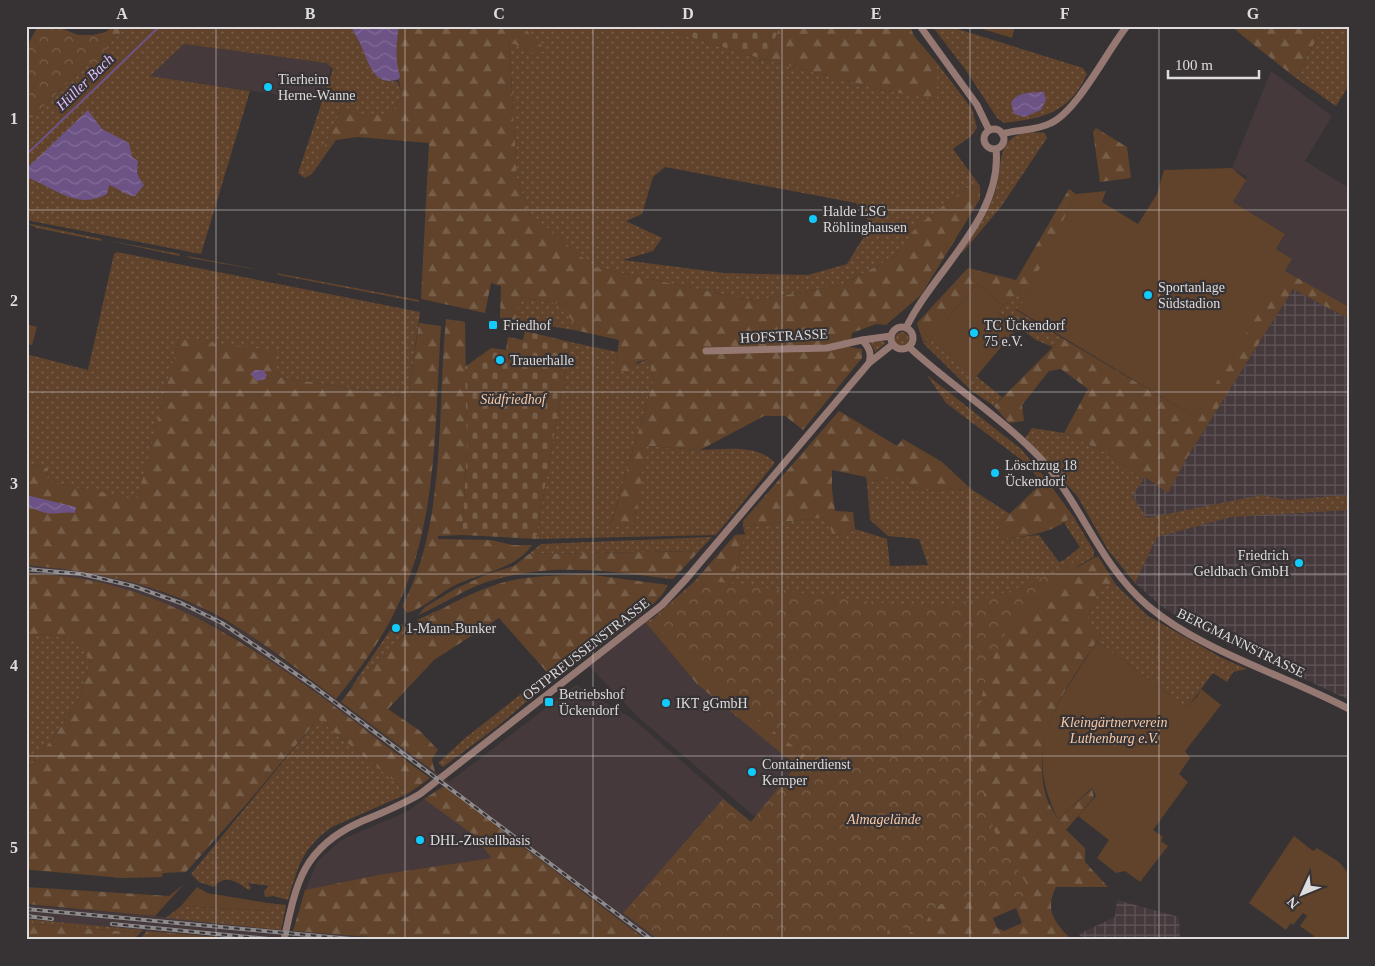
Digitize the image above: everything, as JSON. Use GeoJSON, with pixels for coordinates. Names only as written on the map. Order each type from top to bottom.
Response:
{"type":"FeatureCollection","features":[{"type":"Feature","properties":{"kind":"street"},"geometry":{"type":"LineString","coordinates":[[920,26],[977,105],[989,130]]}},
{"type":"Feature","properties":{"kind":"street"},"geometry":{"type":"LineString","coordinates":[[1002,134],[1041,127],[1059,119],[1077,98],[1127,26]]}},
{"type":"Feature","properties":{"kind":"street"},"geometry":{"type":"LineString","coordinates":[[906,328],[914,312],[970,232],[987,202],[994,180],[996,149],[1003,143],[1002,134],[998,130],[989,130],[984,135],[984,142],[987,147],[996,149]]}},
{"type":"Feature","properties":{"kind":"street"},"geometry":{"type":"LineString","coordinates":[[906,328],[911,332],[913,338],[909,347],[899,349],[893,344],[891,336],[895,330],[906,328]]}},
{"type":"Feature","properties":{"kind":"street","name":"HOFSTRASSE"},"geometry":{"type":"LineString","coordinates":[[706,351],[827,348],[891,336]]}},
{"type":"Feature","properties":{"kind":"street"},"geometry":{"type":"LineString","coordinates":[[862,340],[870,350],[869,363]]}},
{"type":"Feature","properties":{"kind":"street","name":"OSTPREUSSENSTRASSE"},"geometry":{"type":"LineString","coordinates":[[284,940],[302,874],[319,847],[338,833],[420,794],[662,605],[869,363],[893,344]]}},
{"type":"Feature","properties":{"kind":"street","name":"BERGMANNSTRASSE"},"geometry":{"type":"LineString","coordinates":[[909,347],[1026,445],[1048,467],[1066,492],[1106,558],[1127,586],[1148,605],[1187,633],[1349,709]]}},
{"type":"Feature","properties":{"kind":"shaded area","name":"Tierheim Herne-Wanne"},"geometry":{"type":"Polygon","coordinates":[[[184,44],[326,63],[331,68],[322,101],[150,76],[184,44]]]}},
{"type":"Feature","properties":{"kind":"shaded area"},"geometry":{"type":"Polygon","coordinates":[[[1271,71],[1332,116],[1305,161],[1349,188],[1349,307],[1283,270],[1292,259],[1276,249],[1285,234],[1233,202],[1247,177],[1232,168],[1271,71]]]}},
{"type":"Feature","properties":{"kind":"shaded area"},"geometry":{"type":"Polygon","coordinates":[[[1293,289],[1349,319],[1349,700],[1190,625],[1161,606],[1135,583],[1157,537],[1132,496],[1145,477],[1168,492],[1188,456],[1293,289]]]}},
{"type":"Feature","properties":{"kind":"shaded area"},"geometry":{"type":"Polygon","coordinates":[[[26,565],[72,569],[113,576],[159,591],[203,609],[249,635],[449,782],[576,685],[634,720],[724,798],[623,913],[659,940],[646,940],[444,786],[243,642],[209,623],[104,585],[70,578],[26,574],[26,565]]]}},
{"type":"Feature","properties":{"kind":"shaded area"},"geometry":{"type":"Polygon","coordinates":[[[645,622],[697,684],[798,766],[755,817],[637,716],[589,666],[645,622]]]}},
{"type":"Feature","properties":{"kind":"shaded area"},"geometry":{"type":"Polygon","coordinates":[[[424,799],[472,834],[493,858],[378,875],[305,890],[318,861],[341,840],[408,811],[424,799]]]}},
{"type":"Feature","properties":{"kind":"shaded area"},"geometry":{"type":"Polygon","coordinates":[[[1117,900],[1179,917],[1180,940],[1083,940],[1079,934],[1115,917],[1117,900]]]}},
{"type":"Feature","properties":{"kind":"shaded area"},"geometry":{"type":"Polygon","coordinates":[[[26,905],[155,916],[281,930],[278,940],[147,931],[26,919],[26,905]]]}},
{"type":"Feature","properties":{"kind":"shaded area"},"geometry":{"type":"Polygon","coordinates":[[[293,931],[408,940],[291,940],[293,931]]]}},
{"type":"Feature","properties":{"kind":"green space"},"geometry":{"type":"Polygon","coordinates":[[[38,26],[56,26],[78,35],[93,35],[109,43],[98,63],[86,64],[26,124],[26,48],[38,26]]]}},
{"type":"Feature","properties":{"kind":"green space"},"geometry":{"type":"Polygon","coordinates":[[[113,26],[129,26],[109,43],[93,35],[106,32],[113,26]]]}},
{"type":"Feature","properties":{"kind":"green space"},"geometry":{"type":"Polygon","coordinates":[[[129,26],[351,26],[373,72],[383,79],[397,81],[403,94],[390,115],[358,115],[343,106],[321,154],[305,178],[298,173],[333,69],[326,63],[184,44],[150,76],[250,91],[201,254],[26,220],[26,124],[86,64],[98,62],[109,43],[129,26]]]}},
{"type":"Feature","properties":{"kind":"green space"},"geometry":{"type":"Polygon","coordinates":[[[399,26],[519,26],[526,30],[547,51],[531,53],[509,41],[517,178],[529,213],[594,267],[754,301],[841,285],[896,256],[917,226],[965,189],[980,186],[980,199],[921,295],[886,325],[876,324],[852,333],[850,347],[862,349],[862,358],[803,430],[785,416],[764,416],[700,450],[646,446],[635,523],[611,524],[653,382],[649,359],[637,362],[631,371],[615,372],[619,340],[579,331],[561,304],[520,297],[516,320],[500,318],[501,286],[491,283],[485,313],[421,299],[429,143],[358,137],[336,140],[312,174],[305,178],[321,154],[343,106],[358,115],[390,115],[403,94],[398,78],[396,61],[396,43],[399,26]]]}},
{"type":"Feature","properties":{"kind":"green space"},"geometry":{"type":"Polygon","coordinates":[[[519,26],[653,26],[766,60],[887,91],[937,98],[937,63],[972,109],[977,128],[971,136],[953,149],[980,186],[965,189],[917,226],[896,256],[841,285],[754,301],[594,267],[529,213],[517,178],[509,40],[531,53],[526,30],[519,26]],[[665,167],[653,177],[642,214],[626,221],[662,238],[653,251],[623,260],[724,273],[808,275],[847,264],[871,225],[856,203],[665,167]]]}},
{"type":"Feature","properties":{"kind":"green space"},"geometry":{"type":"Polygon","coordinates":[[[653,26],[780,26],[766,60],[653,26]]]}},
{"type":"Feature","properties":{"kind":"green space"},"geometry":{"type":"Polygon","coordinates":[[[780,26],[910,26],[914,36],[937,63],[937,99],[887,91],[766,60],[780,26]]]}},
{"type":"Feature","properties":{"kind":"green space"},"geometry":{"type":"Polygon","coordinates":[[[932,26],[948,26],[1083,68],[1087,74],[1072,98],[1053,112],[1031,119],[1004,123],[997,118],[965,69],[932,26]]]}},
{"type":"Feature","properties":{"kind":"green space"},"geometry":{"type":"Polygon","coordinates":[[[980,26],[1015,26],[1012,38],[979,28],[980,26]]]}},
{"type":"Feature","properties":{"kind":"green space"},"geometry":{"type":"Polygon","coordinates":[[[1231,26],[1260,26],[1249,41],[1231,26]]]}},
{"type":"Feature","properties":{"kind":"green space"},"geometry":{"type":"Polygon","coordinates":[[[1260,26],[1325,26],[1296,78],[1249,41],[1260,26]]]}},
{"type":"Feature","properties":{"kind":"green space"},"geometry":{"type":"Polygon","coordinates":[[[1325,26],[1349,26],[1349,85],[1336,106],[1296,78],[1325,26]]]}},
{"type":"Feature","properties":{"kind":"green space"},"geometry":{"type":"Polygon","coordinates":[[[1096,128],[1127,147],[1131,178],[1100,182],[1093,132],[1096,128]]]}},
{"type":"Feature","properties":{"kind":"green space"},"geometry":{"type":"Polygon","coordinates":[[[1045,133],[1047,138],[1000,208],[962,253],[964,246],[993,197],[998,183],[1002,155],[1007,143],[1018,135],[1045,133]]]}},
{"type":"Feature","properties":{"kind":"green space","name":"Sportanlage Südstadion"},"geometry":{"type":"Polygon","coordinates":[[[1232,168],[1246,180],[1233,202],[1285,234],[1276,249],[1292,259],[1195,417],[1016,309],[1024,301],[1076,194],[1106,191],[1102,202],[1138,224],[1157,194],[1164,170],[1232,168]]]}},
{"type":"Feature","properties":{"kind":"green space"},"geometry":{"type":"Polygon","coordinates":[[[1069,189],[1076,194],[1031,288],[1003,305],[977,284],[930,339],[923,342],[917,323],[968,268],[1016,280],[1069,189]]]}},
{"type":"Feature","properties":{"kind":"green space"},"geometry":{"type":"Polygon","coordinates":[[[26,223],[102,239],[101,241],[37,228],[26,223]]]}},
{"type":"Feature","properties":{"kind":"green space"},"geometry":{"type":"Polygon","coordinates":[[[106,240],[180,254],[179,256],[106,240]]]}},
{"type":"Feature","properties":{"kind":"green space"},"geometry":{"type":"Polygon","coordinates":[[[117,252],[420,312],[408,397],[277,377],[179,339],[137,501],[47,481],[48,468],[26,464],[26,354],[88,370],[114,254],[117,252]]]}},
{"type":"Feature","properties":{"kind":"green space"},"geometry":{"type":"Polygon","coordinates":[[[187,256],[265,271],[190,258],[187,256]]]}},
{"type":"Feature","properties":{"kind":"green space"},"geometry":{"type":"Polygon","coordinates":[[[1283,270],[1349,307],[1349,319],[1293,289],[1188,456],[1168,493],[1145,477],[1143,480],[1107,453],[1064,433],[1088,389],[1061,369],[1049,371],[1022,405],[1024,421],[1009,423],[994,406],[1062,338],[1195,417],[1283,270]]]}},
{"type":"Feature","properties":{"kind":"green space"},"geometry":{"type":"Polygon","coordinates":[[[276,273],[419,300],[419,302],[279,275],[276,273]]]}},
{"type":"Feature","properties":{"kind":"green space","name":"TC Ückendorf 75 e.V."},"geometry":{"type":"Polygon","coordinates":[[[977,284],[1003,305],[998,312],[1017,328],[976,377],[930,339],[977,284]]]}},
{"type":"Feature","properties":{"kind":"green space"},"geometry":{"type":"Polygon","coordinates":[[[1031,288],[1024,301],[1016,310],[1062,338],[1053,347],[1036,340],[998,312],[1003,305],[1031,288]]]}},
{"type":"Feature","properties":{"kind":"green space"},"geometry":{"type":"Polygon","coordinates":[[[519,297],[562,304],[579,331],[516,320],[519,297]]]}},
{"type":"Feature","properties":{"kind":"green space"},"geometry":{"type":"Polygon","coordinates":[[[446,319],[465,322],[467,449],[462,535],[438,536],[438,539],[491,540],[512,545],[532,545],[516,561],[460,583],[418,609],[407,613],[402,606],[416,574],[427,539],[438,466],[446,319]]]}},
{"type":"Feature","properties":{"kind":"green space"},"geometry":{"type":"Polygon","coordinates":[[[419,323],[441,326],[433,464],[429,498],[422,531],[414,564],[389,624],[373,650],[336,699],[253,637],[201,607],[153,589],[103,576],[26,565],[26,464],[48,468],[47,481],[137,500],[179,339],[274,350],[278,377],[408,397],[419,323]]]}},
{"type":"Feature","properties":{"kind":"green space"},"geometry":{"type":"Polygon","coordinates":[[[26,324],[37,327],[32,345],[26,344],[26,324]]]}},
{"type":"Feature","properties":{"kind":"green space","name":"Südfriedhof"},"geometry":{"type":"Polygon","coordinates":[[[525,331],[570,342],[536,539],[462,535],[467,449],[465,367],[491,348],[506,350],[508,337],[523,340],[525,331]]]}},
{"type":"Feature","properties":{"kind":"green space"},"geometry":{"type":"Polygon","coordinates":[[[902,332],[907,334],[909,339],[907,344],[902,346],[897,344],[895,339],[897,334],[902,332]]]}},
{"type":"Feature","properties":{"kind":"green space"},"geometry":{"type":"Polygon","coordinates":[[[930,339],[1002,397],[994,406],[972,391],[923,343],[930,339]]]}},
{"type":"Feature","properties":{"kind":"green space"},"geometry":{"type":"Polygon","coordinates":[[[882,341],[886,343],[875,352],[870,342],[882,341]]]}},
{"type":"Feature","properties":{"kind":"green space"},"geometry":{"type":"Polygon","coordinates":[[[570,342],[617,352],[616,372],[649,359],[653,382],[611,523],[635,523],[645,446],[700,450],[749,450],[767,457],[775,463],[716,535],[536,539],[570,342]]]}},
{"type":"Feature","properties":{"kind":"green space"},"geometry":{"type":"Polygon","coordinates":[[[927,375],[1021,449],[1046,479],[1042,484],[1027,464],[946,403],[927,375]]]}},
{"type":"Feature","properties":{"kind":"green space"},"geometry":{"type":"Polygon","coordinates":[[[839,411],[897,446],[903,439],[942,462],[971,489],[918,491],[905,481],[899,479],[889,478],[867,483],[866,477],[832,470],[835,511],[853,512],[855,529],[833,536],[826,517],[743,527],[743,521],[839,411]]]}},
{"type":"Feature","properties":{"kind":"green space"},"geometry":{"type":"Polygon","coordinates":[[[1032,428],[1064,433],[1107,453],[1143,480],[1132,496],[1147,518],[1261,495],[1288,500],[1349,495],[1349,510],[1231,517],[1157,537],[1135,583],[1108,550],[1078,497],[1025,438],[1032,428]]]}},
{"type":"Feature","properties":{"kind":"green space"},"geometry":{"type":"Polygon","coordinates":[[[889,477],[901,478],[918,491],[971,489],[1010,514],[1001,522],[999,530],[1008,538],[1039,535],[1059,562],[1080,547],[1064,523],[1073,516],[1094,551],[1094,557],[1030,592],[939,617],[729,595],[745,534],[743,527],[826,517],[833,536],[855,529],[887,539],[890,566],[928,565],[919,539],[888,536],[870,520],[867,483],[889,477]]]}},
{"type":"Feature","properties":{"kind":"green space"},"geometry":{"type":"Polygon","coordinates":[[[1046,479],[1073,516],[1058,526],[1042,532],[1008,538],[999,530],[1001,522],[1046,479]]]}},
{"type":"Feature","properties":{"kind":"green space","name":"Almagelände"},"geometry":{"type":"Polygon","coordinates":[[[745,534],[729,595],[939,617],[1030,592],[1098,556],[1116,585],[1099,587],[1087,619],[1101,635],[1055,710],[1047,730],[1043,751],[1042,773],[1046,796],[1058,819],[1092,789],[1094,797],[1066,830],[1085,848],[1085,862],[1108,887],[1056,887],[1051,910],[1056,922],[1072,940],[659,940],[623,913],[723,799],[751,822],[798,767],[697,684],[645,622],[667,613],[735,535],[745,534]],[[1016,908],[993,918],[997,928],[1004,931],[1022,923],[1016,908]]]}},
{"type":"Feature","properties":{"kind":"green space"},"geometry":{"type":"Polygon","coordinates":[[[712,537],[699,551],[529,554],[541,544],[712,537]]]}},
{"type":"Feature","properties":{"kind":"green space","name":"Almagelände"},"geometry":{"type":"Polygon","coordinates":[[[1095,550],[1007,630],[989,667],[982,695],[977,756],[986,807],[996,835],[1034,896],[941,904],[933,910],[918,936],[890,920],[886,940],[663,940],[626,911],[723,799],[751,822],[805,755],[724,692],[651,620],[697,579],[886,603],[935,605],[978,599],[1018,588],[1057,571],[1095,550]]]}},
{"type":"Feature","properties":{"kind":"green space"},"geometry":{"type":"Polygon","coordinates":[[[699,551],[673,579],[601,571],[555,570],[532,572],[484,583],[418,615],[425,607],[455,589],[487,574],[514,566],[529,554],[699,551]]]}},
{"type":"Feature","properties":{"kind":"green space"},"geometry":{"type":"Polygon","coordinates":[[[26,574],[84,579],[139,594],[192,615],[242,643],[290,675],[430,778],[409,793],[318,719],[186,872],[163,873],[162,877],[123,878],[26,868],[26,771],[54,737],[77,703],[91,662],[76,639],[40,634],[26,636],[26,574]]]}},
{"type":"Feature","properties":{"kind":"green space"},"geometry":{"type":"Polygon","coordinates":[[[586,574],[668,585],[649,608],[634,621],[553,679],[499,618],[434,660],[388,709],[420,731],[438,750],[432,759],[435,772],[341,702],[389,648],[427,618],[448,606],[503,582],[539,577],[586,574]]]}},
{"type":"Feature","properties":{"kind":"green space"},"geometry":{"type":"Polygon","coordinates":[[[1116,585],[1148,616],[1222,658],[1247,669],[1233,672],[1227,682],[1213,673],[1186,707],[1101,644],[1096,643],[1101,635],[1087,619],[1099,586],[1116,585]]]}},
{"type":"Feature","properties":{"kind":"green space"},"geometry":{"type":"Polygon","coordinates":[[[447,606],[418,624],[417,620],[447,606]]]}},
{"type":"Feature","properties":{"kind":"green space"},"geometry":{"type":"Polygon","coordinates":[[[402,624],[407,632],[350,689],[391,629],[397,631],[399,625],[402,624]]]}},
{"type":"Feature","properties":{"kind":"green space"},"geometry":{"type":"Polygon","coordinates":[[[40,634],[77,639],[91,662],[77,703],[54,737],[26,771],[26,636],[40,634]]]}},
{"type":"Feature","properties":{"kind":"green space","name":"Kleingärtnerverein Luthenburg e.V."},"geometry":{"type":"Polygon","coordinates":[[[1096,643],[1101,644],[1186,707],[1197,697],[1201,689],[1221,705],[1185,751],[1190,758],[1179,774],[1188,782],[1153,830],[1163,837],[1161,841],[1168,846],[1140,882],[1125,871],[1116,873],[1097,858],[1109,840],[1078,816],[1096,796],[1092,788],[1058,819],[1047,793],[1043,769],[1043,747],[1048,726],[1068,686],[1096,643]]]}},
{"type":"Feature","properties":{"kind":"green space"},"geometry":{"type":"Polygon","coordinates":[[[549,672],[553,679],[498,726],[443,767],[438,763],[464,739],[549,672]]]}},
{"type":"Feature","properties":{"kind":"green space"},"geometry":{"type":"Polygon","coordinates":[[[318,719],[409,793],[332,827],[314,842],[298,867],[288,900],[273,896],[265,897],[264,891],[269,886],[248,883],[251,888],[249,890],[231,880],[222,880],[214,887],[199,882],[191,874],[318,719]]]}},
{"type":"Feature","properties":{"kind":"green space"},"geometry":{"type":"Polygon","coordinates":[[[444,786],[646,940],[408,940],[293,931],[305,890],[378,875],[492,858],[472,834],[424,799],[444,786]]]}},
{"type":"Feature","properties":{"kind":"green space"},"geometry":{"type":"Polygon","coordinates":[[[1294,836],[1313,851],[1317,848],[1339,862],[1349,874],[1349,940],[1312,940],[1314,936],[1300,926],[1307,916],[1303,913],[1286,930],[1249,903],[1294,836]]]}},
{"type":"Feature","properties":{"kind":"green space"},"geometry":{"type":"Polygon","coordinates":[[[184,884],[155,916],[26,904],[26,887],[169,896],[184,884]]]}},
{"type":"Feature","properties":{"kind":"green space"},"geometry":{"type":"Polygon","coordinates":[[[197,887],[207,893],[268,903],[268,911],[181,906],[197,887]]]}},
{"type":"Feature","properties":{"kind":"green space"},"geometry":{"type":"Polygon","coordinates":[[[268,903],[286,905],[281,930],[166,918],[181,906],[268,911],[268,903]]]}},
{"type":"Feature","properties":{"kind":"green space"},"geometry":{"type":"Polygon","coordinates":[[[26,919],[143,930],[140,933],[26,923],[26,919]]]}},
{"type":"Feature","properties":{"kind":"green space"},"geometry":{"type":"Polygon","coordinates":[[[26,923],[140,933],[133,940],[26,940],[26,923]]]}},
{"type":"Feature","properties":{"kind":"green space"},"geometry":{"type":"Polygon","coordinates":[[[147,931],[256,940],[139,940],[147,931]]]}},
{"type":"Feature","properties":{"kind":"water"},"geometry":{"type":"Polygon","coordinates":[[[351,26],[399,26],[397,64],[399,79],[384,80],[374,73],[351,26]]]}},
{"type":"Feature","properties":{"kind":"water"},"geometry":{"type":"Polygon","coordinates":[[[1044,92],[1046,100],[1041,110],[1024,117],[1014,114],[1011,103],[1014,99],[1024,94],[1044,92]]]}},
{"type":"Feature","properties":{"kind":"water"},"geometry":{"type":"Polygon","coordinates":[[[88,110],[102,129],[129,143],[132,157],[138,161],[138,174],[144,185],[135,196],[128,195],[109,185],[107,194],[96,199],[76,199],[26,177],[26,169],[88,110]]]}},
{"type":"Feature","properties":{"kind":"water"},"geometry":{"type":"Polygon","coordinates":[[[255,370],[263,370],[267,375],[265,379],[257,381],[250,374],[255,370]]]}},
{"type":"Feature","properties":{"kind":"water"},"geometry":{"type":"Polygon","coordinates":[[[26,495],[76,507],[75,513],[49,513],[26,508],[26,495]]]}},
{"type":"Feature","properties":{"kind":"waterway","name":"Hüller Bach"},"geometry":{"type":"LineString","coordinates":[[26,155],[160,26]]}},
{"type":"Feature","properties":{"kind":"railway"},"geometry":{"type":"LineString","coordinates":[[26,569],[82,574],[133,586],[181,603],[222,623],[312,685],[652,940]]}},
{"type":"Feature","properties":{"kind":"railway"},"geometry":{"type":"LineString","coordinates":[[26,909],[362,940]]}},
{"type":"Feature","properties":{"kind":"railway"},"geometry":{"type":"LineString","coordinates":[[26,916],[52,919]]}},
{"type":"Feature","properties":{"kind":"railway"},"geometry":{"type":"LineString","coordinates":[[112,924],[279,940]]}},
{"type":"Feature","properties":{"kind":"place","name":"Tierheim Herne-Wanne"},"geometry":{"type":"Point","coordinates":[268,87]}},
{"type":"Feature","properties":{"kind":"place","name":"Halde LSG Röhlinghausen"},"geometry":{"type":"Point","coordinates":[813,219]}},
{"type":"Feature","properties":{"kind":"place","name":"Sportanlage Südstadion"},"geometry":{"type":"Point","coordinates":[1148,295]}},
{"type":"Feature","properties":{"kind":"place","name":"Friedhof"},"geometry":{"type":"Point","coordinates":[493,325]}},
{"type":"Feature","properties":{"kind":"place","name":"TC Ückendorf 75 e.V."},"geometry":{"type":"Point","coordinates":[974,333]}},
{"type":"Feature","properties":{"kind":"place","name":"Trauerhalle"},"geometry":{"type":"Point","coordinates":[500,360]}},
{"type":"Feature","properties":{"kind":"place","name":"Löschzug 18 Ückendorf"},"geometry":{"type":"Point","coordinates":[995,473]}},
{"type":"Feature","properties":{"kind":"place","name":"Friedrich Geldbach GmbH"},"geometry":{"type":"Point","coordinates":[1299,563]}},
{"type":"Feature","properties":{"kind":"place","name":"1-Mann-Bunker"},"geometry":{"type":"Point","coordinates":[396,628]}},
{"type":"Feature","properties":{"kind":"place","name":"Betriebshof Ückendorf"},"geometry":{"type":"Point","coordinates":[549,702]}},
{"type":"Feature","properties":{"kind":"place","name":"IKT gGmbH"},"geometry":{"type":"Point","coordinates":[666,703]}},
{"type":"Feature","properties":{"kind":"place","name":"Containerdienst Kemper"},"geometry":{"type":"Point","coordinates":[752,772]}},
{"type":"Feature","properties":{"kind":"place","name":"DHL-Zustellbasis"},"geometry":{"type":"Point","coordinates":[420,840]}}]}
